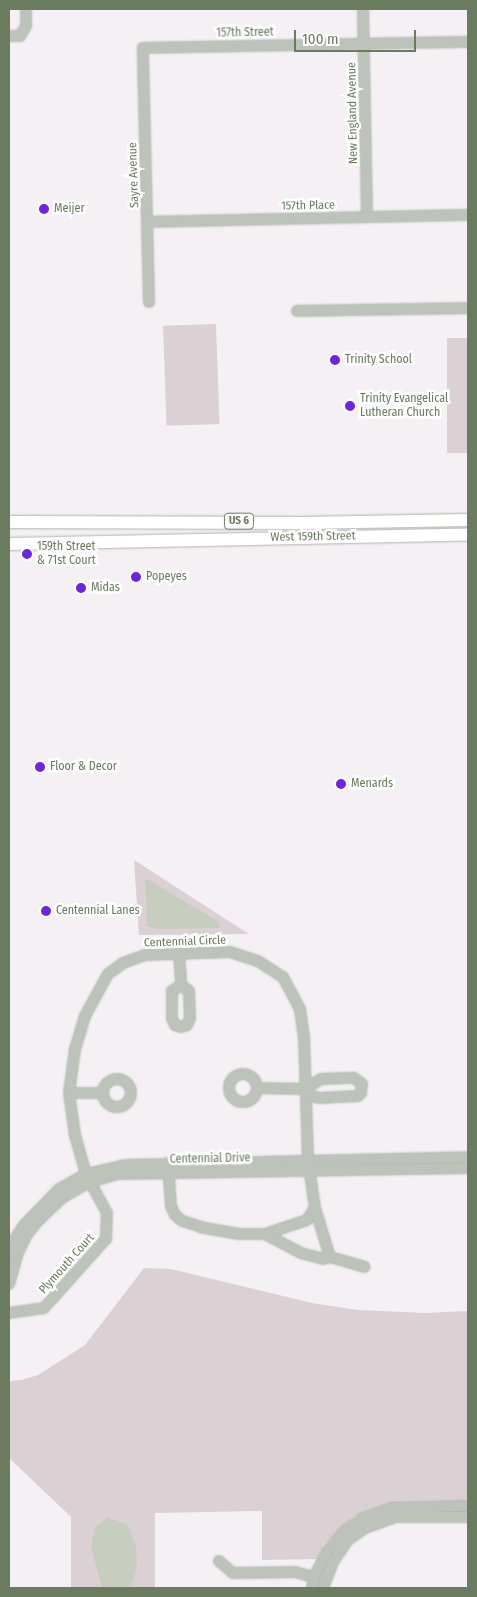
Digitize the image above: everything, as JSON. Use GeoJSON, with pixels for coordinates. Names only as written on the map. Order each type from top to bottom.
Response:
{"type":"FeatureCollection","features":[{"type":"Feature","properties":{"kind":"main road","name":"West 159th Street"},"geometry":{"type":"LineString","coordinates":[[9,522],[302,523],[468,520]]}},
{"type":"Feature","properties":{"kind":"main road","name":"West 159th Street"},"geometry":{"type":"LineString","coordinates":[[9,544],[468,534]]}},
{"type":"Feature","properties":{"kind":"street"},"geometry":{"type":"LineString","coordinates":[[9,36],[20,36],[26,26],[26,9]]}},
{"type":"Feature","properties":{"kind":"street","name":"New England Avenue"},"geometry":{"type":"LineString","coordinates":[[363,9],[368,218]]}},
{"type":"Feature","properties":{"kind":"street","name":"157th Street"},"geometry":{"type":"LineString","coordinates":[[143,48],[468,42]]}},
{"type":"Feature","properties":{"kind":"street","name":"Sayre Avenue"},"geometry":{"type":"LineString","coordinates":[[143,48],[149,302]]}},
{"type":"Feature","properties":{"kind":"street","name":"157th Place"},"geometry":{"type":"LineString","coordinates":[[148,222],[468,215]]}},
{"type":"Feature","properties":{"kind":"street"},"geometry":{"type":"LineString","coordinates":[[297,311],[468,308]]}},
{"type":"Feature","properties":{"kind":"street","name":"Centennial Circle"},"geometry":{"type":"LineString","coordinates":[[88,1178],[75,1135],[69,1093],[74,1049],[86,1016],[108,974],[137,956],[230,952],[258,961],[282,977],[297,1000],[302,1016],[309,1165],[315,1208],[330,1257]]}},
{"type":"Feature","properties":{"kind":"street"},"geometry":{"type":"LineString","coordinates":[[180,953],[181,985]]}},
{"type":"Feature","properties":{"kind":"street"},"geometry":{"type":"LineString","coordinates":[[257,1088],[305,1089],[321,1079],[354,1078],[362,1084],[363,1089],[358,1096],[319,1098],[310,1095],[305,1089]]}},
{"type":"Feature","properties":{"kind":"street"},"geometry":{"type":"LineString","coordinates":[[69,1093],[103,1093]]}},
{"type":"Feature","properties":{"kind":"street","name":"Centennial Drive"},"geometry":{"type":"LineString","coordinates":[[9,1253],[11,1245],[24,1225],[59,1189],[125,1165],[169,1168],[309,1165],[468,1157]]}},
{"type":"Feature","properties":{"kind":"street","name":"Centennial Drive"},"geometry":{"type":"LineString","coordinates":[[309,1165],[468,1168]]}},
{"type":"Feature","properties":{"kind":"street"},"geometry":{"type":"LineString","coordinates":[[169,1168],[171,1206],[175,1215],[182,1221],[200,1227],[239,1234],[265,1234],[307,1220],[315,1208]]}},
{"type":"Feature","properties":{"kind":"street","name":"Centennial Drive"},"geometry":{"type":"LineString","coordinates":[[9,1284],[18,1253],[26,1236],[62,1198],[88,1178]]}},
{"type":"Feature","properties":{"kind":"street","name":"Plymouth Court"},"geometry":{"type":"LineString","coordinates":[[9,1313],[44,1308],[106,1239],[107,1213],[88,1178]]}},
{"type":"Feature","properties":{"kind":"street"},"geometry":{"type":"LineString","coordinates":[[265,1234],[301,1253],[323,1259],[330,1257],[365,1267]]}},
{"type":"Feature","properties":{"kind":"street"},"geometry":{"type":"LineString","coordinates":[[323,1588],[333,1562],[354,1536],[365,1528],[394,1517],[419,1511],[468,1506]]}},
{"type":"Feature","properties":{"kind":"street"},"geometry":{"type":"LineString","coordinates":[[312,1588],[314,1577],[327,1551],[345,1531],[362,1518],[392,1508],[468,1517]]}},
{"type":"Feature","properties":{"kind":"street"},"geometry":{"type":"LineString","coordinates":[[219,1561],[233,1573],[295,1572],[314,1577]]}},
{"type":"Feature","properties":{"kind":"shaded area"},"geometry":{"type":"Polygon","coordinates":[[[216,324],[219,424],[167,426],[163,326],[216,324]]]}},
{"type":"Feature","properties":{"kind":"shaded area"},"geometry":{"type":"Polygon","coordinates":[[[447,338],[468,338],[468,453],[447,453],[447,338]]]}},
{"type":"Feature","properties":{"kind":"shaded area"},"geometry":{"type":"Polygon","coordinates":[[[134,860],[249,934],[139,935],[134,860]]]}},
{"type":"Feature","properties":{"kind":"shaded area"},"geometry":{"type":"Polygon","coordinates":[[[147,879],[219,922],[220,928],[158,929],[147,926],[145,880],[147,879]]]}},
{"type":"Feature","properties":{"kind":"shaded area"},"geometry":{"type":"Polygon","coordinates":[[[144,1268],[171,1269],[312,1303],[358,1310],[425,1313],[468,1311],[468,1501],[394,1503],[354,1517],[323,1545],[317,1559],[262,1560],[262,1511],[155,1513],[155,1588],[71,1588],[71,1517],[9,1458],[9,1381],[38,1375],[85,1345],[144,1268]]]}},
{"type":"Feature","properties":{"kind":"shaded area"},"geometry":{"type":"Polygon","coordinates":[[[108,1517],[128,1525],[136,1546],[137,1569],[130,1588],[102,1588],[91,1547],[95,1527],[108,1517]]]}},
{"type":"Feature","properties":{"kind":"place","name":"Meijer"},"geometry":{"type":"Point","coordinates":[44,209]}},
{"type":"Feature","properties":{"kind":"place","name":"Trinity School"},"geometry":{"type":"Point","coordinates":[335,360]}},
{"type":"Feature","properties":{"kind":"place","name":"Trinity Evangelical Lutheran Church"},"geometry":{"type":"Point","coordinates":[350,406]}},
{"type":"Feature","properties":{"kind":"place","name":"159th Street & 71st Court"},"geometry":{"type":"Point","coordinates":[27,554]}},
{"type":"Feature","properties":{"kind":"place","name":"Popeyes"},"geometry":{"type":"Point","coordinates":[136,577]}},
{"type":"Feature","properties":{"kind":"place","name":"Midas"},"geometry":{"type":"Point","coordinates":[81,588]}},
{"type":"Feature","properties":{"kind":"place","name":"Floor & Decor"},"geometry":{"type":"Point","coordinates":[40,767]}},
{"type":"Feature","properties":{"kind":"place","name":"Menards"},"geometry":{"type":"Point","coordinates":[341,784]}},
{"type":"Feature","properties":{"kind":"place","name":"Centennial Lanes"},"geometry":{"type":"Point","coordinates":[46,911]}}]}
